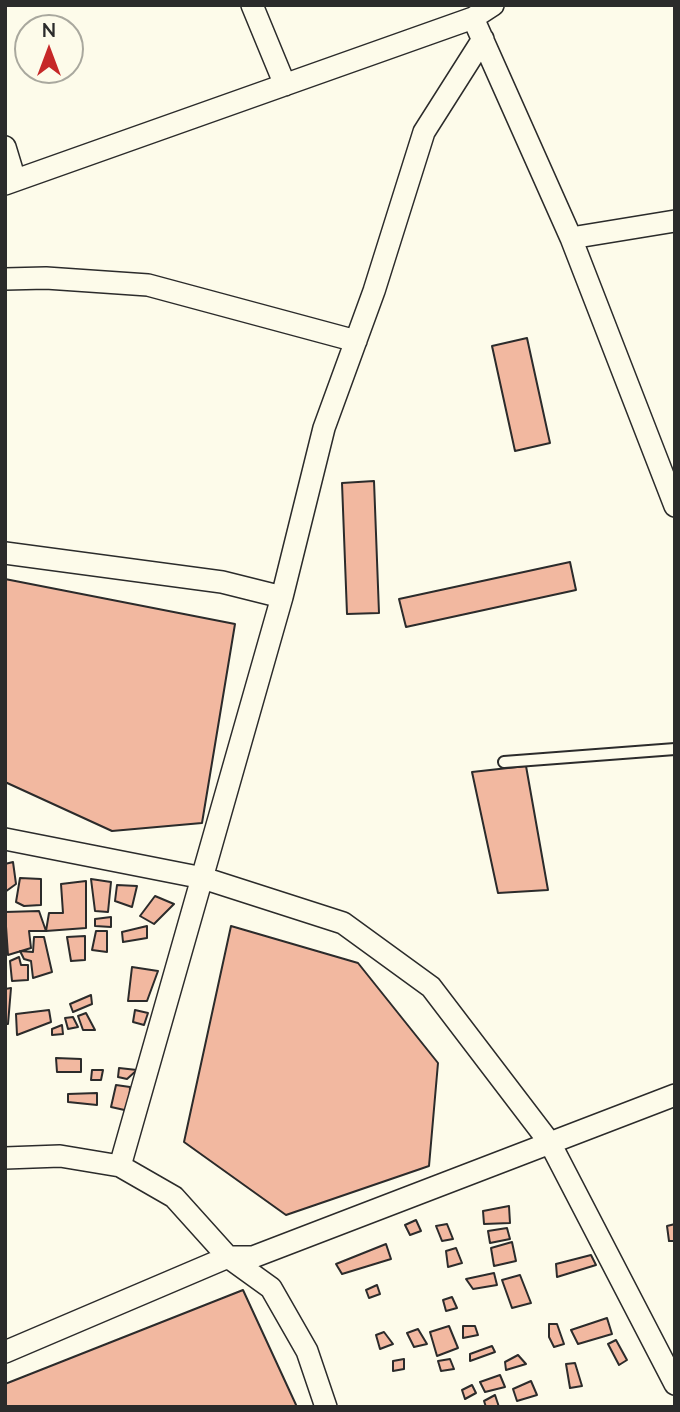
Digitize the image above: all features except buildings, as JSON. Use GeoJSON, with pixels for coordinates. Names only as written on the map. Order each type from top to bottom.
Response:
{"type":"FeatureCollection","features":[{"type":"Feature","properties":{"kind":"street"},"geometry":{"type":"LineString","coordinates":[[251,5],[285,85]]}},
{"type":"Feature","properties":{"kind":"street"},"geometry":{"type":"LineString","coordinates":[[5,147],[10,182],[473,18],[493,5]]}},
{"type":"Feature","properties":{"kind":"street"},"geometry":{"type":"LineString","coordinates":[[473,18],[571,238],[675,506]]}},
{"type":"Feature","properties":{"kind":"street"},"geometry":{"type":"LineString","coordinates":[[120,1166],[282,597],[324,428],[356,341],[424,132],[483,39]]}},
{"type":"Feature","properties":{"kind":"street"},"geometry":{"type":"LineString","coordinates":[[571,238],[675,221]]}},
{"type":"Feature","properties":{"kind":"street"},"geometry":{"type":"LineString","coordinates":[[5,279],[46,278],[148,285],[356,341]]}},
{"type":"Feature","properties":{"kind":"street"},"geometry":{"type":"LineString","coordinates":[[5,553],[222,582],[282,597]]}},
{"type":"Feature","properties":{"kind":"street"},"geometry":{"type":"LineString","coordinates":[[5,839],[203,878],[343,923],[431,988],[550,1143],[675,1384]]}},
{"type":"Feature","properties":{"kind":"street"},"geometry":{"type":"LineString","coordinates":[[5,1352],[228,1257],[253,1257],[675,1095]]}},
{"type":"Feature","properties":{"kind":"street"},"geometry":{"type":"LineString","coordinates":[[5,1158],[60,1156],[120,1166],[174,1197],[228,1257],[271,1287],[307,1351],[326,1407]]}},
{"type":"Feature","properties":{"kind":"lane"},"geometry":{"type":"LineString","coordinates":[[504,762],[675,749]]}}]}
